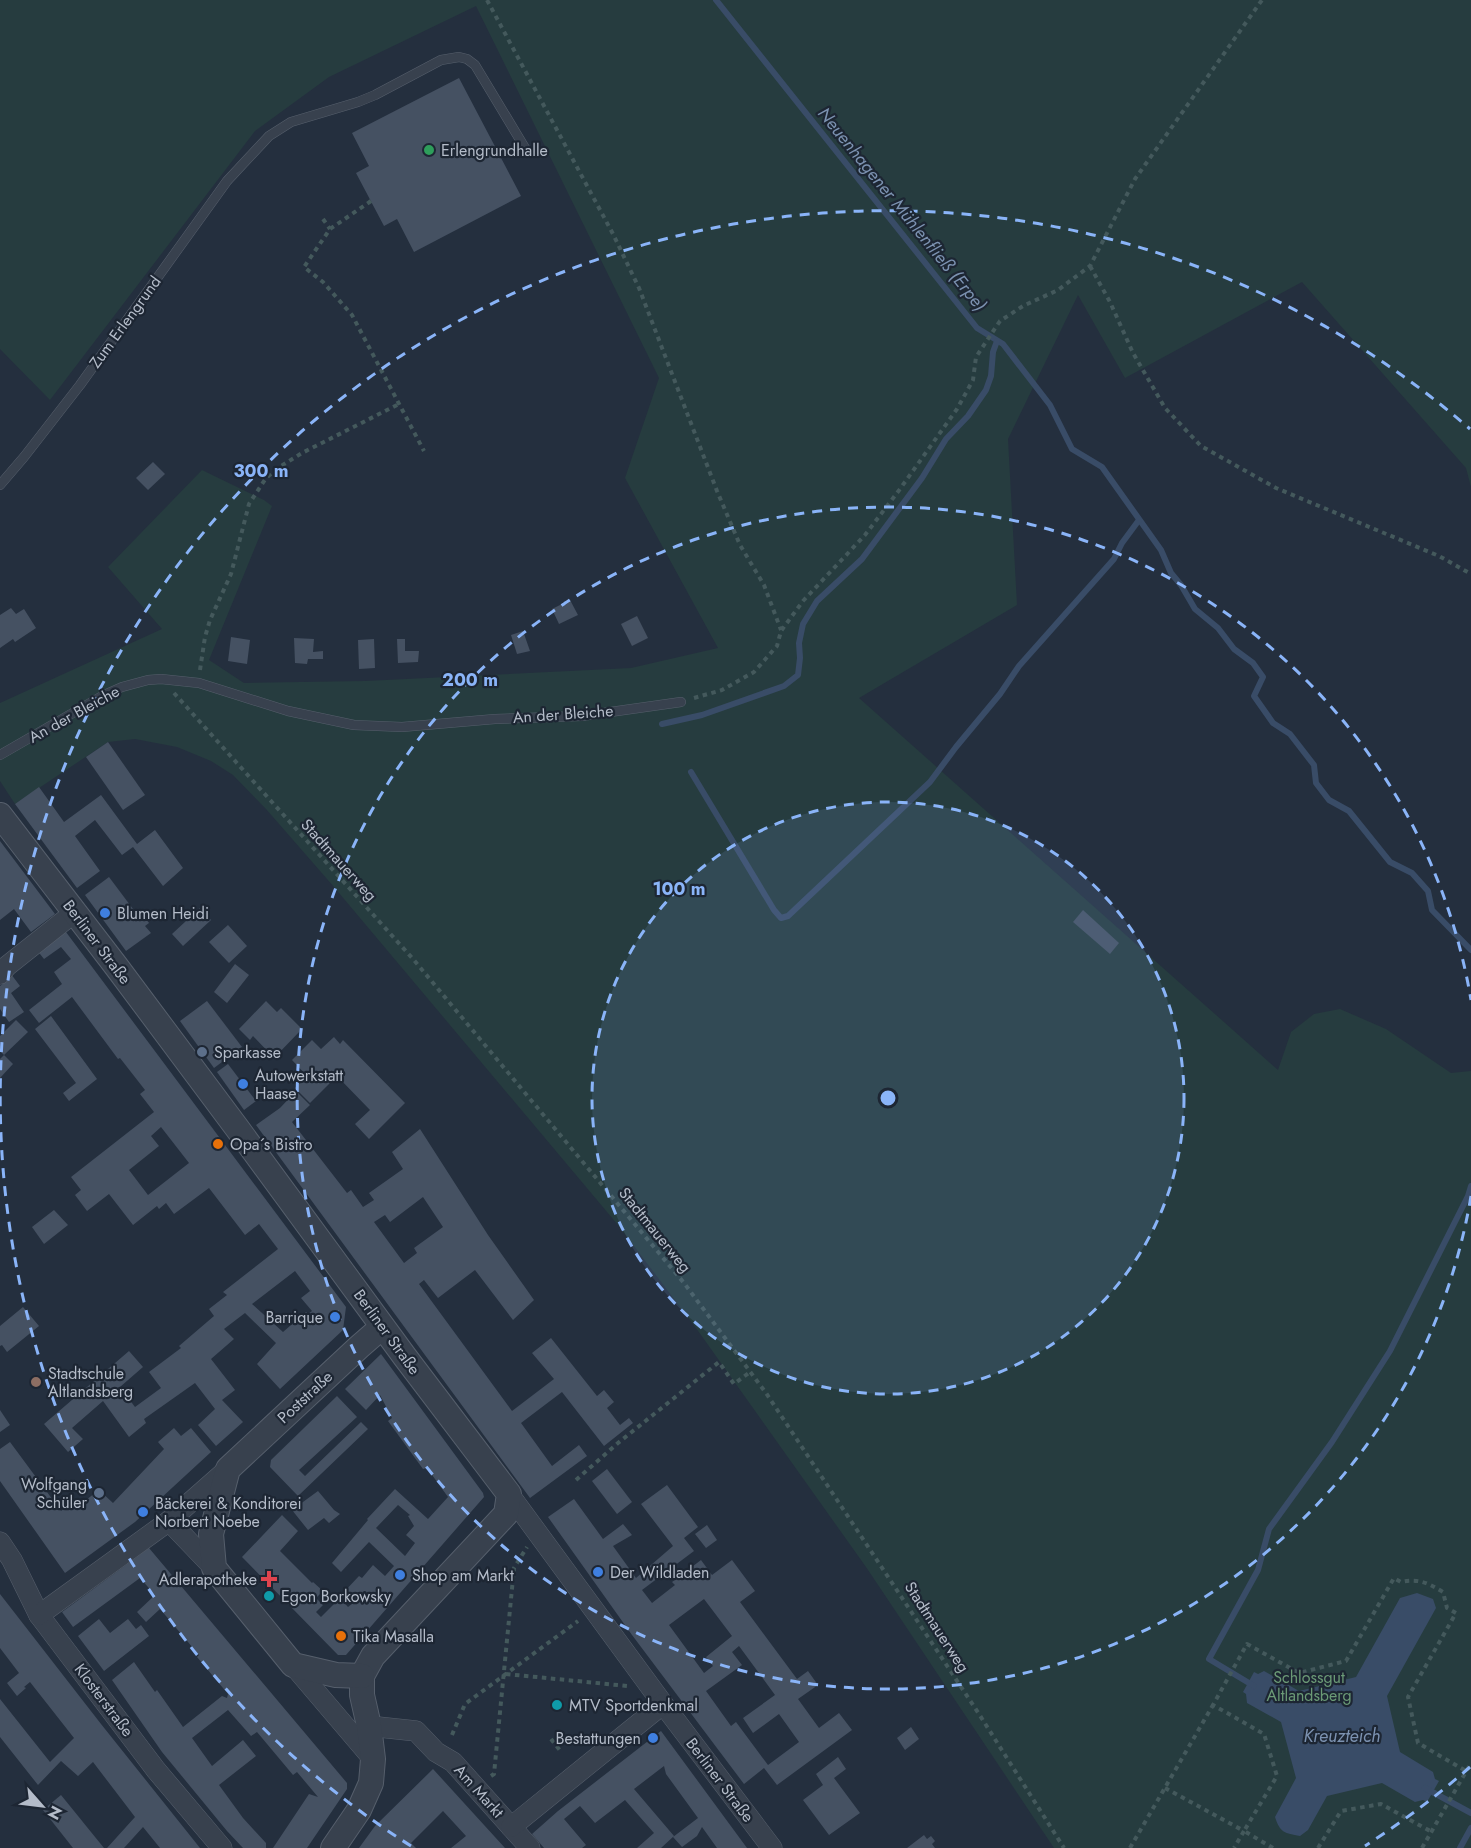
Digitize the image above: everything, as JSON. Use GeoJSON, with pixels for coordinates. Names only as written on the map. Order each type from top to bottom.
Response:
{"type":"FeatureCollection","features":[{"type":"Feature","properties":{"kind":"street","name":"Berliner Straße"},"geometry":{"type":"LineString","coordinates":[[1,816],[237,1128],[382,1327],[772,1848]]}},
{"type":"Feature","properties":{"kind":"street"},"geometry":{"type":"LineString","coordinates":[[0,974],[75,912]]}},
{"type":"Feature","properties":{"kind":"street","name":"Poststraße"},"geometry":{"type":"LineString","coordinates":[[39,1614],[169,1521],[382,1327]]}},
{"type":"Feature","properties":{"kind":"street"},"geometry":{"type":"LineString","coordinates":[[214,1568],[211,1534],[228,1468]]}},
{"type":"Feature","properties":{"kind":"street"},"geometry":{"type":"LineString","coordinates":[[333,1848],[359,1810],[371,1783],[373,1759],[362,1695],[362,1676],[373,1656],[506,1514],[509,1494]]}},
{"type":"Feature","properties":{"kind":"street"},"geometry":{"type":"LineString","coordinates":[[169,1521],[214,1568],[373,1759]]}},
{"type":"Feature","properties":{"kind":"street","name":"Klosterstraße"},"geometry":{"type":"LineString","coordinates":[[0,1542],[12,1560],[39,1614],[156,1770],[222,1848]]}},
{"type":"Feature","properties":{"kind":"street"},"geometry":{"type":"LineString","coordinates":[[293,1665],[336,1675],[362,1676]]}},
{"type":"Feature","properties":{"kind":"street","name":"Am Markt"},"geometry":{"type":"LineString","coordinates":[[369,1726],[416,1731],[436,1752],[453,1762],[511,1827],[663,1704]]}},
{"type":"Feature","properties":{"kind":"street"},"geometry":{"type":"LineString","coordinates":[[511,1827],[530,1848]]}},
{"type":"Feature","properties":{"kind":"lane","name":"Zum Erlengrund"},"geometry":{"type":"LineString","coordinates":[[0,485],[80,385],[227,181],[270,136],[291,122],[358,102],[450,57],[467,59],[475,65],[525,148]]}},
{"type":"Feature","properties":{"kind":"lane","name":"An der Bleiche"},"geometry":{"type":"LineString","coordinates":[[0,755],[104,694],[148,680],[199,683],[288,711],[354,725],[402,727],[495,718],[582,716],[681,702]]}},
{"type":"Feature","properties":{"kind":"path"},"geometry":{"type":"LineString","coordinates":[[487,0],[613,234],[634,279],[717,491],[741,545],[764,585],[781,631]]}},
{"type":"Feature","properties":{"kind":"path"},"geometry":{"type":"LineString","coordinates":[[681,702],[722,690],[753,672],[777,646],[781,631],[803,601],[865,535],[957,409],[973,380],[976,357],[999,321],[1023,306],[1058,290],[1090,266],[1135,179],[1262,0]]}},
{"type":"Feature","properties":{"kind":"path"},"geometry":{"type":"LineString","coordinates":[[371,201],[330,230],[304,267],[323,282],[352,315],[424,450]]}},
{"type":"Feature","properties":{"kind":"path"},"geometry":{"type":"LineString","coordinates":[[323,219],[330,230]]}},
{"type":"Feature","properties":{"kind":"path"},"geometry":{"type":"LineString","coordinates":[[1090,266],[1110,302],[1133,353],[1165,408],[1201,446],[1276,488],[1439,556],[1471,574]]}},
{"type":"Feature","properties":{"kind":"path"},"geometry":{"type":"LineString","coordinates":[[199,683],[205,637],[210,620],[231,574],[249,504],[255,492],[266,478],[281,466],[399,404]]}},
{"type":"Feature","properties":{"kind":"path","name":"Stadtmauerweg"},"geometry":{"type":"LineString","coordinates":[[161,679],[413,959],[684,1283],[766,1393],[922,1627],[1064,1848]]}},
{"type":"Feature","properties":{"kind":"path"},"geometry":{"type":"LineString","coordinates":[[576,1480],[618,1443],[719,1362],[734,1384],[750,1372]]}},
{"type":"Feature","properties":{"kind":"path"},"geometry":{"type":"LineString","coordinates":[[489,1777],[494,1774],[514,1568],[527,1546]]}},
{"type":"Feature","properties":{"kind":"path"},"geometry":{"type":"LineString","coordinates":[[1130,1848],[1247,1644],[1299,1673],[1346,1660],[1394,1578],[1401,1582],[1413,1580],[1428,1583],[1443,1592],[1447,1608],[1456,1613],[1408,1697],[1418,1743],[1466,1772]]}},
{"type":"Feature","properties":{"kind":"path"},"geometry":{"type":"LineString","coordinates":[[452,1735],[465,1704],[594,1610]]}},
{"type":"Feature","properties":{"kind":"path"},"geometry":{"type":"LineString","coordinates":[[504,1674],[628,1686]]}},
{"type":"Feature","properties":{"kind":"path"},"geometry":{"type":"LineString","coordinates":[[1213,1705],[1264,1734],[1276,1776],[1234,1848]]}},
{"type":"Feature","properties":{"kind":"path"},"geometry":{"type":"LineString","coordinates":[[551,1739],[562,1753]]}},
{"type":"Feature","properties":{"kind":"path"},"geometry":{"type":"LineString","coordinates":[[1422,1848],[1471,1763]]}},
{"type":"Feature","properties":{"kind":"path"},"geometry":{"type":"LineString","coordinates":[[1165,1788],[1273,1848]]}},
{"type":"Feature","properties":{"kind":"path"},"geometry":{"type":"LineString","coordinates":[[1318,1848],[1341,1811],[1381,1804],[1431,1832]]}},
{"type":"Feature","properties":{"kind":"green space","name":"Schlossgut Altlandsberg"},"geometry":{"type":"Polygon","coordinates":[[[0,0],[1471,0],[1471,487],[1466,468],[1302,282],[1125,378],[1078,295],[1008,439],[1017,605],[859,698],[1278,1070],[1291,1032],[1314,1014],[1340,1009],[1386,1029],[1451,1073],[1471,1071],[1471,1848],[1054,1848],[866,1567],[696,1328],[618,1225],[334,887],[233,775],[211,761],[177,747],[135,739],[108,742],[15,804],[0,781],[0,703],[162,629],[108,567],[202,470],[272,506],[209,660],[244,683],[365,681],[631,668],[718,648],[625,478],[659,378],[476,6],[329,77],[255,131],[50,400],[0,349],[0,0]]]}},
{"type":"Feature","properties":{"kind":"water","name":"Kreuzteich"},"geometry":{"type":"Polygon","coordinates":[[[1417,1593],[1433,1599],[1436,1608],[1387,1696],[1400,1752],[1433,1772],[1435,1779],[1439,1781],[1427,1802],[1423,1800],[1415,1802],[1382,1783],[1327,1796],[1308,1830],[1300,1836],[1284,1831],[1275,1817],[1296,1778],[1281,1722],[1247,1703],[1246,1694],[1243,1692],[1254,1672],[1258,1674],[1264,1671],[1299,1691],[1356,1677],[1400,1598],[1417,1593]]]}},
{"type":"Feature","properties":{"kind":"building","name":"Erlengrundhalle"},"geometry":{"type":"Polygon","coordinates":[[[459,78],[521,196],[414,252],[397,219],[384,226],[356,173],[369,166],[352,133],[459,78]]]}},
{"type":"Feature","properties":{"kind":"building"},"geometry":{"type":"Polygon","coordinates":[[[153,462],[165,474],[148,490],[136,478],[153,462]]]}},
{"type":"Feature","properties":{"kind":"building"},"geometry":{"type":"Polygon","coordinates":[[[570,600],[578,615],[559,624],[552,609],[570,600]]]}},
{"type":"Feature","properties":{"kind":"building"},"geometry":{"type":"Polygon","coordinates":[[[11,608],[16,614],[24,609],[36,628],[15,642],[13,639],[0,648],[0,615],[11,608]]]}},
{"type":"Feature","properties":{"kind":"building"},"geometry":{"type":"Polygon","coordinates":[[[637,616],[648,638],[632,646],[621,624],[637,616]]]}},
{"type":"Feature","properties":{"kind":"building"},"geometry":{"type":"Polygon","coordinates":[[[523,631],[530,651],[517,654],[511,635],[523,631]]]}},
{"type":"Feature","properties":{"kind":"building"},"geometry":{"type":"Polygon","coordinates":[[[231,637],[250,640],[247,664],[228,661],[231,637]]]}},
{"type":"Feature","properties":{"kind":"building"},"geometry":{"type":"Polygon","coordinates":[[[294,638],[314,639],[313,652],[323,651],[323,659],[308,659],[307,664],[295,663],[294,638]]]}},
{"type":"Feature","properties":{"kind":"building"},"geometry":{"type":"Polygon","coordinates":[[[374,639],[375,668],[359,669],[358,640],[374,639]]]}},
{"type":"Feature","properties":{"kind":"building"},"geometry":{"type":"Polygon","coordinates":[[[397,639],[405,639],[405,651],[419,651],[418,662],[398,663],[397,639]]]}},
{"type":"Feature","properties":{"kind":"building"},"geometry":{"type":"Polygon","coordinates":[[[108,742],[145,795],[123,810],[86,757],[108,742]]]}},
{"type":"Feature","properties":{"kind":"building"},"geometry":{"type":"Polygon","coordinates":[[[39,787],[64,822],[101,795],[137,844],[155,830],[183,868],[163,886],[133,847],[122,855],[95,820],[75,836],[100,871],[77,888],[15,804],[39,787]]]}},
{"type":"Feature","properties":{"kind":"building"},"geometry":{"type":"Polygon","coordinates":[[[0,841],[55,914],[31,932],[14,909],[0,920],[0,841]]]}},
{"type":"Feature","properties":{"kind":"building"},"geometry":{"type":"Polygon","coordinates":[[[109,877],[139,917],[143,914],[149,923],[145,926],[151,933],[126,951],[85,895],[109,877]]]}},
{"type":"Feature","properties":{"kind":"building"},"geometry":{"type":"Polygon","coordinates":[[[200,908],[211,920],[183,946],[172,934],[200,908]]]}},
{"type":"Feature","properties":{"kind":"building"},"geometry":{"type":"Polygon","coordinates":[[[1083,910],[1119,943],[1110,954],[1073,922],[1083,910]]]}},
{"type":"Feature","properties":{"kind":"building"},"geometry":{"type":"Polygon","coordinates":[[[228,925],[247,946],[229,963],[209,942],[228,925]]]}},
{"type":"Feature","properties":{"kind":"building"},"geometry":{"type":"Polygon","coordinates":[[[63,928],[346,1307],[343,1330],[280,1389],[257,1364],[276,1343],[245,1313],[224,1329],[234,1339],[211,1359],[235,1390],[222,1400],[243,1422],[216,1446],[198,1425],[215,1409],[195,1383],[144,1419],[146,1423],[129,1437],[103,1401],[72,1428],[83,1439],[68,1452],[44,1424],[129,1351],[143,1367],[120,1387],[135,1407],[161,1388],[149,1372],[181,1348],[179,1346],[214,1316],[209,1309],[227,1295],[223,1292],[278,1249],[259,1224],[245,1235],[209,1188],[174,1214],[166,1203],[159,1209],[157,1206],[133,1225],[109,1194],[87,1211],[75,1195],[81,1190],[71,1177],[154,1112],[140,1094],[145,1090],[120,1058],[118,1059],[72,997],[39,1023],[29,1010],[62,984],[54,972],[71,959],[61,947],[44,959],[36,949],[63,928]],[[161,1127],[151,1136],[159,1146],[129,1170],[148,1195],[189,1163],[161,1127]],[[295,1271],[252,1304],[283,1332],[306,1312],[308,1314],[312,1311],[301,1298],[310,1291],[295,1271]]]}},
{"type":"Feature","properties":{"kind":"building"},"geometry":{"type":"Polygon","coordinates":[[[235,964],[249,975],[227,1003],[214,992],[235,964]]]}},
{"type":"Feature","properties":{"kind":"building"},"geometry":{"type":"Polygon","coordinates":[[[11,974],[20,986],[11,993],[24,1012],[9,1022],[0,1009],[0,986],[4,983],[2,980],[11,974]]]}},
{"type":"Feature","properties":{"kind":"building"},"geometry":{"type":"Polygon","coordinates":[[[207,1001],[242,1047],[214,1068],[180,1021],[207,1001]]]}},
{"type":"Feature","properties":{"kind":"building"},"geometry":{"type":"Polygon","coordinates":[[[266,1001],[277,1012],[281,1008],[302,1029],[274,1058],[253,1036],[250,1040],[239,1029],[266,1001]]]}},
{"type":"Feature","properties":{"kind":"building"},"geometry":{"type":"Polygon","coordinates":[[[51,1016],[97,1079],[69,1101],[63,1093],[76,1083],[35,1029],[51,1016]]]}},
{"type":"Feature","properties":{"kind":"building"},"geometry":{"type":"Polygon","coordinates":[[[16,1020],[28,1032],[4,1055],[0,1051],[0,1036],[16,1020]]]}},
{"type":"Feature","properties":{"kind":"building"},"geometry":{"type":"Polygon","coordinates":[[[334,1037],[340,1044],[343,1040],[405,1103],[369,1139],[355,1124],[370,1110],[337,1076],[310,1103],[295,1088],[307,1076],[292,1060],[312,1040],[321,1049],[334,1037]]]}},
{"type":"Feature","properties":{"kind":"building"},"geometry":{"type":"Polygon","coordinates":[[[4,1055],[13,1064],[0,1078],[0,1059],[4,1055]]]}},
{"type":"Feature","properties":{"kind":"building"},"geometry":{"type":"Polygon","coordinates":[[[228,1064],[256,1101],[244,1110],[217,1072],[228,1064]]]}},
{"type":"Feature","properties":{"kind":"building"},"geometry":{"type":"Polygon","coordinates":[[[296,1091],[310,1105],[292,1122],[347,1193],[351,1190],[363,1207],[374,1200],[369,1193],[403,1169],[392,1152],[420,1129],[488,1235],[534,1300],[513,1320],[475,1270],[438,1298],[424,1280],[419,1284],[512,1411],[554,1379],[532,1353],[551,1338],[597,1396],[604,1390],[614,1402],[607,1408],[620,1425],[629,1418],[633,1423],[604,1446],[562,1392],[521,1423],[552,1466],[579,1445],[587,1456],[530,1498],[256,1125],[280,1108],[296,1091]],[[423,1197],[390,1222],[385,1215],[374,1222],[404,1263],[417,1253],[414,1248],[443,1227],[423,1197]]]}},
{"type":"Feature","properties":{"kind":"building"},"geometry":{"type":"Polygon","coordinates":[[[54,1210],[68,1225],[44,1244],[32,1227],[54,1210]]]}},
{"type":"Feature","properties":{"kind":"building"},"geometry":{"type":"Polygon","coordinates":[[[23,1307],[39,1326],[7,1352],[2,1345],[0,1346],[0,1326],[23,1307]]]}},
{"type":"Feature","properties":{"kind":"building"},"geometry":{"type":"Polygon","coordinates":[[[381,1354],[484,1497],[346,1655],[338,1655],[242,1557],[282,1515],[298,1531],[280,1551],[323,1591],[316,1598],[323,1605],[316,1612],[321,1617],[340,1598],[348,1607],[353,1603],[343,1593],[359,1576],[362,1578],[373,1565],[385,1576],[394,1566],[369,1542],[341,1572],[332,1563],[367,1519],[395,1489],[428,1519],[448,1497],[427,1468],[423,1469],[388,1421],[392,1418],[380,1395],[366,1410],[345,1389],[381,1354]],[[398,1505],[376,1528],[405,1556],[415,1543],[406,1535],[414,1526],[408,1516],[410,1515],[398,1505]]]}},
{"type":"Feature","properties":{"kind":"building"},"geometry":{"type":"Polygon","coordinates":[[[337,1396],[357,1417],[299,1470],[305,1476],[361,1422],[368,1429],[298,1496],[270,1467],[271,1460],[337,1396]]]}},
{"type":"Feature","properties":{"kind":"building"},"geometry":{"type":"Polygon","coordinates":[[[0,1410],[10,1425],[0,1432],[0,1410]]]}},
{"type":"Feature","properties":{"kind":"building"},"geometry":{"type":"Polygon","coordinates":[[[174,1428],[181,1436],[191,1428],[211,1452],[135,1522],[65,1573],[0,1481],[0,1449],[10,1442],[61,1511],[79,1498],[82,1503],[99,1490],[113,1503],[164,1449],[158,1442],[174,1428]]]}},
{"type":"Feature","properties":{"kind":"building"},"geometry":{"type":"Polygon","coordinates":[[[607,1469],[632,1502],[617,1514],[592,1481],[607,1469]]]}},
{"type":"Feature","properties":{"kind":"building"},"geometry":{"type":"Polygon","coordinates":[[[667,1485],[698,1527],[684,1538],[694,1551],[642,1590],[652,1603],[675,1585],[672,1582],[701,1560],[712,1575],[732,1560],[755,1591],[740,1602],[797,1679],[808,1671],[818,1685],[798,1699],[819,1728],[839,1713],[852,1730],[777,1785],[764,1768],[744,1784],[632,1635],[548,1517],[574,1499],[603,1539],[623,1524],[632,1535],[613,1546],[636,1578],[673,1546],[641,1504],[667,1485]],[[704,1599],[669,1625],[704,1673],[713,1666],[706,1657],[732,1636],[704,1599]],[[739,1646],[732,1652],[742,1665],[706,1691],[731,1726],[736,1722],[768,1765],[799,1742],[779,1714],[753,1733],[743,1718],[775,1695],[739,1646]]]}},
{"type":"Feature","properties":{"kind":"building"},"geometry":{"type":"Polygon","coordinates":[[[318,1491],[340,1514],[329,1523],[324,1518],[308,1530],[292,1510],[318,1491]]]}},
{"type":"Feature","properties":{"kind":"building"},"geometry":{"type":"Polygon","coordinates":[[[707,1525],[717,1540],[706,1548],[695,1534],[707,1525]]]}},
{"type":"Feature","properties":{"kind":"building"},"geometry":{"type":"Polygon","coordinates":[[[149,1548],[347,1783],[347,1789],[307,1848],[273,1848],[309,1794],[318,1797],[297,1772],[293,1775],[257,1732],[251,1736],[228,1710],[192,1738],[212,1766],[243,1740],[256,1756],[219,1785],[243,1818],[266,1843],[266,1848],[243,1848],[162,1752],[112,1680],[134,1662],[183,1727],[222,1696],[227,1698],[228,1694],[197,1657],[199,1655],[160,1609],[146,1622],[137,1612],[155,1595],[140,1578],[73,1627],[62,1612],[149,1548]]]}},
{"type":"Feature","properties":{"kind":"building"},"geometry":{"type":"Polygon","coordinates":[[[0,1594],[200,1848],[160,1848],[143,1827],[124,1848],[107,1848],[135,1817],[93,1762],[78,1776],[61,1761],[38,1785],[0,1737],[0,1699],[50,1762],[74,1738],[30,1682],[17,1696],[7,1683],[19,1673],[0,1648],[0,1594]]]}},
{"type":"Feature","properties":{"kind":"building"},"geometry":{"type":"Polygon","coordinates":[[[99,1619],[110,1633],[128,1619],[136,1629],[141,1625],[149,1636],[104,1671],[78,1636],[99,1619]]]}},
{"type":"Feature","properties":{"kind":"building"},"geometry":{"type":"Polygon","coordinates":[[[911,1727],[919,1739],[905,1750],[897,1738],[911,1727]]]}},
{"type":"Feature","properties":{"kind":"building"},"geometry":{"type":"Polygon","coordinates":[[[661,1731],[747,1848],[717,1848],[702,1827],[697,1836],[682,1847],[673,1837],[698,1818],[666,1774],[664,1766],[634,1789],[674,1836],[661,1848],[637,1848],[654,1833],[625,1800],[595,1823],[580,1806],[564,1819],[586,1845],[582,1848],[544,1848],[532,1834],[661,1731]]]}},
{"type":"Feature","properties":{"kind":"building"},"geometry":{"type":"Polygon","coordinates":[[[838,1757],[846,1769],[834,1778],[860,1813],[829,1835],[803,1800],[823,1785],[816,1774],[838,1757]]]}},
{"type":"Feature","properties":{"kind":"building"},"geometry":{"type":"Polygon","coordinates":[[[433,1769],[505,1848],[451,1848],[466,1836],[443,1811],[411,1843],[416,1848],[359,1848],[375,1826],[433,1769]]]}},
{"type":"Feature","properties":{"kind":"building"},"geometry":{"type":"Polygon","coordinates":[[[61,1795],[104,1848],[73,1848],[43,1810],[61,1795]]]}},
{"type":"Feature","properties":{"kind":"building"},"geometry":{"type":"Polygon","coordinates":[[[924,1835],[927,1839],[931,1836],[935,1841],[932,1844],[935,1848],[907,1848],[924,1835]]]}},
{"type":"Feature","properties":{"kind":"waterway","name":"Neuenhagener Mühlenfließ (Erpe)"},"geometry":{"type":"LineString","coordinates":[[716,0],[977,328],[1003,344],[1050,405],[1072,449],[1102,467],[1161,550],[1171,573],[1195,609],[1218,628],[1234,649],[1253,663],[1263,677],[1254,696],[1273,723],[1290,734],[1314,765],[1316,783],[1329,800],[1349,811],[1390,862],[1412,873],[1428,891],[1432,910],[1471,950]]}},
{"type":"Feature","properties":{"kind":"waterway"},"geometry":{"type":"LineString","coordinates":[[662,724],[702,715],[784,686],[798,675],[799,643],[803,624],[817,601],[862,559],[922,478],[946,439],[968,416],[986,390],[991,376],[993,352],[997,341]]}},
{"type":"Feature","properties":{"kind":"waterway"},"geometry":{"type":"LineString","coordinates":[[691,772],[774,910],[781,918],[788,916],[930,782],[1000,694],[1019,666],[1114,559],[1122,543],[1139,520]]}},
{"type":"Feature","properties":{"kind":"waterway"},"geometry":{"type":"LineString","coordinates":[[1254,1686],[1209,1659],[1258,1570],[1269,1529],[1332,1442],[1390,1351],[1471,1186]]}},
{"type":"Feature","properties":{"kind":"waterway"},"geometry":{"type":"LineString","coordinates":[[1425,1788],[1471,1813]]}},
{"type":"Feature","properties":{"kind":"waterway"},"geometry":{"type":"LineString","coordinates":[[1460,1848],[1471,1828]]}},
{"type":"Feature","properties":{"kind":"place","name":"Erlengrundhalle"},"geometry":{"type":"Point","coordinates":[429,150]}},
{"type":"Feature","properties":{"kind":"place","name":"Blumen Heidi"},"geometry":{"type":"Point","coordinates":[105,913]}},
{"type":"Feature","properties":{"kind":"place","name":"Sparkasse"},"geometry":{"type":"Point","coordinates":[202,1052]}},
{"type":"Feature","properties":{"kind":"place","name":"Autowerkstatt Haase"},"geometry":{"type":"Point","coordinates":[243,1084]}},
{"type":"Feature","properties":{"kind":"place","name":"Opa´s Bistro"},"geometry":{"type":"Point","coordinates":[218,1144]}},
{"type":"Feature","properties":{"kind":"place","name":"Barrique"},"geometry":{"type":"Point","coordinates":[335,1317]}},
{"type":"Feature","properties":{"kind":"place","name":"Stadtschule Altlandsberg"},"geometry":{"type":"Point","coordinates":[36,1382]}},
{"type":"Feature","properties":{"kind":"place","name":"Wolfgang Schüler"},"geometry":{"type":"Point","coordinates":[99,1493]}},
{"type":"Feature","properties":{"kind":"place","name":"Bäckerei & Konditorei Norbert Noebe"},"geometry":{"type":"Point","coordinates":[143,1512]}},
{"type":"Feature","properties":{"kind":"place","name":"Der Wildladen"},"geometry":{"type":"Point","coordinates":[598,1572]}},
{"type":"Feature","properties":{"kind":"place","name":"Shop am Markt"},"geometry":{"type":"Point","coordinates":[400,1575]}},
{"type":"Feature","properties":{"kind":"place","name":"Adlerapotheke"},"geometry":{"type":"Point","coordinates":[269,1579]}},
{"type":"Feature","properties":{"kind":"place","name":"Egon Borkowsky"},"geometry":{"type":"Point","coordinates":[269,1596]}},
{"type":"Feature","properties":{"kind":"place","name":"Tika Masalla"},"geometry":{"type":"Point","coordinates":[341,1636]}},
{"type":"Feature","properties":{"kind":"place","name":"MTV Sportdenkmal"},"geometry":{"type":"Point","coordinates":[557,1705]}},
{"type":"Feature","properties":{"kind":"place","name":"Bestattungen"},"geometry":{"type":"Point","coordinates":[653,1738]}}]}
